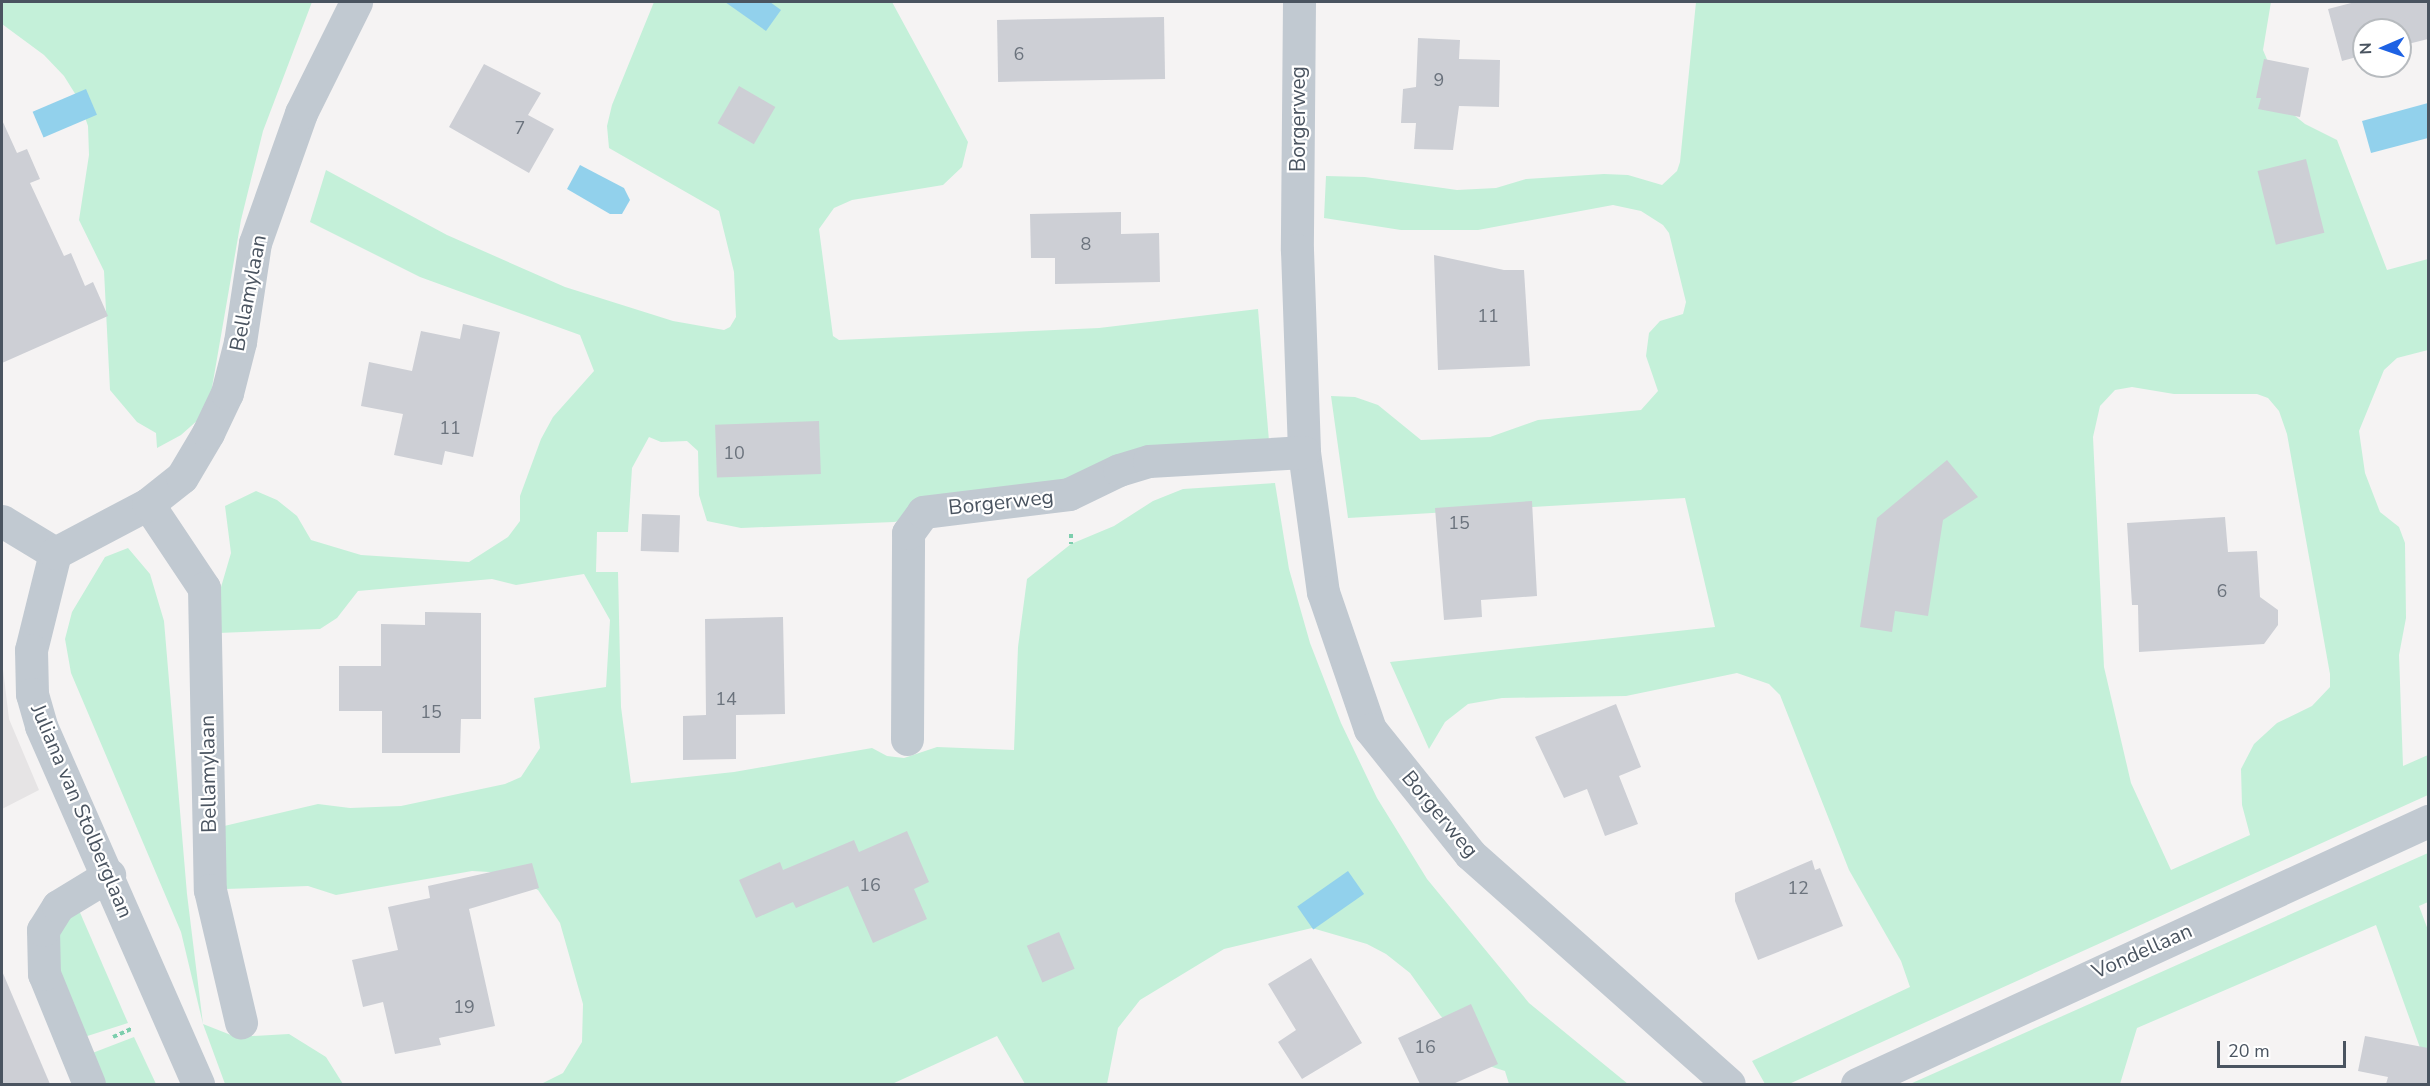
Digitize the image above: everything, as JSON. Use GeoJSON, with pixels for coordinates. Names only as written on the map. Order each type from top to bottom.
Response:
{"type":"FeatureCollection","features":[{"type":"Feature","properties":{"kind":"street","name":"Bellamylaan"},"geometry":{"type":"LineString","coordinates":[[54,553],[148,504],[182,477],[227,393],[240,342],[255,243],[301,113],[356,2]]}},
{"type":"Feature","properties":{"kind":"street","name":"Borgerweg"},"geometry":{"type":"LineString","coordinates":[[1299,2],[1297,250],[1304,452],[1323,592],[1370,729],[1470,854],[1728,1084]]}},
{"type":"Feature","properties":{"kind":"street","name":"Borgerweg"},"geometry":{"type":"LineString","coordinates":[[907,739],[908,533],[923,512],[1069,494],[1119,470],[1149,461],[1304,452]]}},
{"type":"Feature","properties":{"kind":"street","name":"Bellamylaan"},"geometry":{"type":"LineString","coordinates":[[148,504],[204,588],[210,890],[241,1022]]}},
{"type":"Feature","properties":{"kind":"street"},"geometry":{"type":"LineString","coordinates":[[2,521],[54,553]]}},
{"type":"Feature","properties":{"kind":"street","name":"Juliana van Stolberglaan"},"geometry":{"type":"LineString","coordinates":[[54,553],[31,650],[32,694],[41,726],[110,875],[198,1084]]}},
{"type":"Feature","properties":{"kind":"street","name":"Vondellaan"},"geometry":{"type":"LineString","coordinates":[[1857,1084],[2428,821]]}},
{"type":"Feature","properties":{"kind":"street"},"geometry":{"type":"LineString","coordinates":[[89,1084],[44,974],[43,930],[57,906],[110,875]]}},
{"type":"Feature","properties":{"kind":"path"},"geometry":{"type":"LineString","coordinates":[[75,1053],[145,1023],[165,1004]]}},
{"type":"Feature","properties":{"kind":"shaded area"},"geometry":{"type":"Polygon","coordinates":[[[2,661],[9,719],[39,790],[2,809],[2,661]]]}},
{"type":"Feature","properties":{"kind":"green space"},"geometry":{"type":"Polygon","coordinates":[[[2,2],[312,2],[263,131],[241,220],[210,399],[199,419],[181,435],[157,448],[156,433],[137,422],[110,390],[104,271],[79,220],[89,155],[88,126],[79,100],[64,76],[44,55],[2,24],[2,2]]]}},
{"type":"Feature","properties":{"kind":"green space"},"geometry":{"type":"Polygon","coordinates":[[[654,2],[892,2],[968,142],[962,167],[943,185],[852,200],[834,208],[819,229],[833,336],[839,340],[1099,328],[1258,309],[1270,453],[894,522],[741,528],[707,521],[699,495],[698,451],[687,441],[661,442],[649,437],[632,468],[628,532],[597,532],[596,572],[618,572],[621,707],[631,783],[734,772],[872,748],[887,756],[904,758],[937,747],[1014,750],[1018,647],[1027,579],[1071,544],[1114,526],[1153,501],[1183,489],[1275,483],[1289,569],[1310,643],[1341,723],[1377,798],[1427,879],[1529,1003],[1628,1084],[1509,1084],[1505,1071],[1486,1065],[1440,1015],[1410,973],[1386,954],[1367,944],[1312,928],[1224,949],[1140,1000],[1118,1028],[1107,1084],[1025,1084],[997,1036],[892,1084],[541,1084],[563,1073],[582,1042],[583,1004],[560,923],[538,890],[507,873],[472,871],[336,895],[308,886],[225,889],[220,827],[318,804],[350,808],[401,806],[505,784],[521,777],[540,748],[534,698],[606,687],[610,620],[584,574],[516,585],[492,579],[358,591],[337,618],[320,629],[218,633],[219,594],[231,553],[225,506],[256,491],[277,500],[297,516],[311,540],[361,555],[469,562],[508,537],[520,521],[520,496],[541,439],[553,417],[594,371],[580,335],[420,277],[310,222],[326,170],[447,235],[565,287],[673,321],[724,330],[730,327],[736,317],[734,272],[719,211],[609,148],[607,126],[612,105],[654,2]]]}},
{"type":"Feature","properties":{"kind":"green space"},"geometry":{"type":"Polygon","coordinates":[[[1696,2],[2271,2],[2263,50],[2289,111],[2305,124],[2337,140],[2387,270],[2428,259],[2428,350],[2397,358],[2384,370],[2359,431],[2365,473],[2380,512],[2399,527],[2405,543],[2406,618],[2399,655],[2403,766],[2428,755],[2428,795],[1789,1084],[1765,1084],[1752,1061],[1910,987],[1901,961],[1849,870],[1780,695],[1769,684],[1737,673],[1626,696],[1502,698],[1468,704],[1445,722],[1429,749],[1390,662],[1715,627],[1685,498],[1348,518],[1331,396],[1355,397],[1378,405],[1421,440],[1490,437],[1538,420],[1641,410],[1658,391],[1646,356],[1649,333],[1660,321],[1683,314],[1686,302],[1669,233],[1663,225],[1641,211],[1613,205],[1478,230],[1401,230],[1324,218],[1326,176],[1365,177],[1457,190],[1496,188],[1526,179],[1604,174],[1628,175],[1662,185],[1677,171],[1680,162],[1696,2]],[[2132,387],[2115,390],[2100,406],[2093,437],[2104,667],[2131,783],[2171,870],[2250,835],[2242,805],[2241,769],[2254,744],[2277,723],[2312,706],[2330,687],[2330,674],[2287,434],[2279,411],[2268,398],[2257,394],[2174,394],[2132,387]]]}},
{"type":"Feature","properties":{"kind":"green space"},"geometry":{"type":"Polygon","coordinates":[[[128,548],[150,574],[164,621],[187,894],[203,1024],[181,932],[71,673],[65,639],[72,612],[105,557],[128,548]]]}},
{"type":"Feature","properties":{"kind":"green space"},"geometry":{"type":"Polygon","coordinates":[[[2428,853],[2428,902],[2419,906],[2428,930],[2428,1070],[2376,925],[2137,1028],[2120,1084],[1910,1084],[2428,853]]]}},
{"type":"Feature","properties":{"kind":"green space"},"geometry":{"type":"Polygon","coordinates":[[[78,908],[128,1023],[78,1039],[58,991],[51,931],[78,908]]]}},
{"type":"Feature","properties":{"kind":"green space"},"geometry":{"type":"Polygon","coordinates":[[[203,1024],[236,1037],[289,1034],[326,1057],[343,1084],[225,1084],[203,1024]]]}},
{"type":"Feature","properties":{"kind":"green space"},"geometry":{"type":"Polygon","coordinates":[[[134,1037],[156,1084],[95,1084],[82,1057],[134,1037]]]}},
{"type":"Feature","properties":{"kind":"water"},"geometry":{"type":"Polygon","coordinates":[[[725,2],[770,2],[781,10],[766,31],[725,2]]]}},
{"type":"Feature","properties":{"kind":"water"},"geometry":{"type":"Polygon","coordinates":[[[86,89],[97,115],[44,137],[33,112],[86,89]]]}},
{"type":"Feature","properties":{"kind":"water"},"geometry":{"type":"Polygon","coordinates":[[[2428,103],[2428,138],[2371,153],[2362,121],[2428,103]]]}},
{"type":"Feature","properties":{"kind":"water"},"geometry":{"type":"Polygon","coordinates":[[[580,165],[624,188],[630,200],[622,214],[610,214],[567,189],[580,165]]]}},
{"type":"Feature","properties":{"kind":"water"},"geometry":{"type":"Polygon","coordinates":[[[1348,871],[1364,894],[1313,929],[1297,907],[1348,871]]]}},
{"type":"Feature","properties":{"kind":"building"},"geometry":{"type":"Polygon","coordinates":[[[2355,2],[2428,2],[2428,39],[2412,43],[2412,18],[2352,18],[2352,58],[2342,61],[2328,9],[2355,2]]]}},
{"type":"Feature","properties":{"kind":"building"},"geometry":{"type":"Polygon","coordinates":[[[1164,17],[1165,79],[998,82],[997,20],[1164,17]]]}},
{"type":"Feature","properties":{"kind":"building"},"geometry":{"type":"Polygon","coordinates":[[[1418,38],[1460,40],[1459,59],[1500,60],[1499,107],[1459,106],[1453,150],[1414,149],[1416,123],[1401,123],[1403,89],[1416,87],[1418,38]]]}},
{"type":"Feature","properties":{"kind":"building"},"geometry":{"type":"Polygon","coordinates":[[[2264,59],[2309,68],[2300,117],[2258,109],[2261,98],[2256,98],[2264,59]]]}},
{"type":"Feature","properties":{"kind":"building"},"geometry":{"type":"Polygon","coordinates":[[[484,64],[541,93],[528,115],[554,129],[529,173],[449,127],[484,64]]]}},
{"type":"Feature","properties":{"kind":"building"},"geometry":{"type":"Polygon","coordinates":[[[739,86],[775,107],[754,144],[718,123],[739,86]]]}},
{"type":"Feature","properties":{"kind":"building"},"geometry":{"type":"Polygon","coordinates":[[[2,120],[17,153],[27,149],[40,179],[30,183],[64,256],[71,253],[85,286],[93,282],[108,316],[2,363],[2,120]]]}},
{"type":"Feature","properties":{"kind":"building"},"geometry":{"type":"Polygon","coordinates":[[[2306,159],[2324,233],[2276,245],[2257,171],[2306,159]]]}},
{"type":"Feature","properties":{"kind":"building"},"geometry":{"type":"Polygon","coordinates":[[[1121,212],[1121,234],[1159,233],[1160,282],[1055,284],[1055,258],[1031,258],[1030,214],[1121,212]]]}},
{"type":"Feature","properties":{"kind":"building"},"geometry":{"type":"Polygon","coordinates":[[[1434,255],[1504,270],[1524,270],[1530,366],[1438,370],[1434,255]]]}},
{"type":"Feature","properties":{"kind":"building"},"geometry":{"type":"Polygon","coordinates":[[[463,324],[500,332],[473,457],[445,451],[442,465],[394,455],[403,414],[361,406],[369,362],[412,371],[421,331],[460,339],[463,324]]]}},
{"type":"Feature","properties":{"kind":"building"},"geometry":{"type":"Polygon","coordinates":[[[819,421],[821,474],[717,478],[715,425],[819,421]]]}},
{"type":"Feature","properties":{"kind":"building"},"geometry":{"type":"Polygon","coordinates":[[[1947,460],[1978,497],[1943,520],[1928,616],[1895,611],[1892,632],[1860,627],[1877,518],[1947,460]]]}},
{"type":"Feature","properties":{"kind":"building"},"geometry":{"type":"Polygon","coordinates":[[[1532,501],[1537,596],[1481,600],[1482,617],[1444,620],[1435,508],[1532,501]]]}},
{"type":"Feature","properties":{"kind":"building"},"geometry":{"type":"Polygon","coordinates":[[[642,514],[680,515],[679,552],[641,551],[642,514]]]}},
{"type":"Feature","properties":{"kind":"building"},"geometry":{"type":"Polygon","coordinates":[[[2225,517],[2228,552],[2257,551],[2260,597],[2278,610],[2278,625],[2264,644],[2139,652],[2138,605],[2132,605],[2127,523],[2225,517]]]}},
{"type":"Feature","properties":{"kind":"building"},"geometry":{"type":"Polygon","coordinates":[[[425,612],[481,613],[481,719],[461,719],[460,753],[382,753],[382,711],[339,711],[339,666],[381,666],[381,624],[425,625],[425,612]]]}},
{"type":"Feature","properties":{"kind":"building"},"geometry":{"type":"Polygon","coordinates":[[[783,617],[785,714],[736,715],[736,759],[683,760],[683,716],[706,715],[705,619],[783,617]]]}},
{"type":"Feature","properties":{"kind":"building"},"geometry":{"type":"Polygon","coordinates":[[[1616,704],[1641,767],[1619,776],[1638,824],[1605,836],[1587,789],[1564,798],[1535,737],[1616,704]]]}},
{"type":"Feature","properties":{"kind":"building"},"geometry":{"type":"Polygon","coordinates":[[[907,831],[929,882],[914,889],[927,919],[873,943],[848,886],[796,908],[793,902],[756,918],[739,880],[780,862],[783,870],[854,840],[859,852],[907,831]]]}},
{"type":"Feature","properties":{"kind":"building"},"geometry":{"type":"Polygon","coordinates":[[[1812,860],[1815,870],[1820,868],[1843,926],[1758,960],[1735,901],[1735,893],[1812,860]]]}},
{"type":"Feature","properties":{"kind":"building"},"geometry":{"type":"Polygon","coordinates":[[[532,863],[539,888],[469,909],[495,1026],[439,1038],[441,1045],[395,1054],[383,1002],[363,1007],[352,960],[398,950],[388,907],[430,898],[428,886],[532,863]]]}},
{"type":"Feature","properties":{"kind":"building"},"geometry":{"type":"Polygon","coordinates":[[[1059,932],[1075,969],[1042,982],[1027,946],[1059,932]]]}},
{"type":"Feature","properties":{"kind":"building"},"geometry":{"type":"Polygon","coordinates":[[[1311,958],[1362,1043],[1302,1079],[1278,1042],[1296,1030],[1268,984],[1311,958]]]}},
{"type":"Feature","properties":{"kind":"building"},"geometry":{"type":"Polygon","coordinates":[[[2,971],[50,1084],[2,1084],[2,971]]]}},
{"type":"Feature","properties":{"kind":"building"},"geometry":{"type":"Polygon","coordinates":[[[1471,1004],[1498,1064],[1453,1084],[1420,1084],[1398,1038],[1471,1004]]]}},
{"type":"Feature","properties":{"kind":"building"},"geometry":{"type":"Polygon","coordinates":[[[2365,1036],[2428,1048],[2428,1084],[2386,1084],[2388,1077],[2358,1071],[2365,1036]]]}}]}
